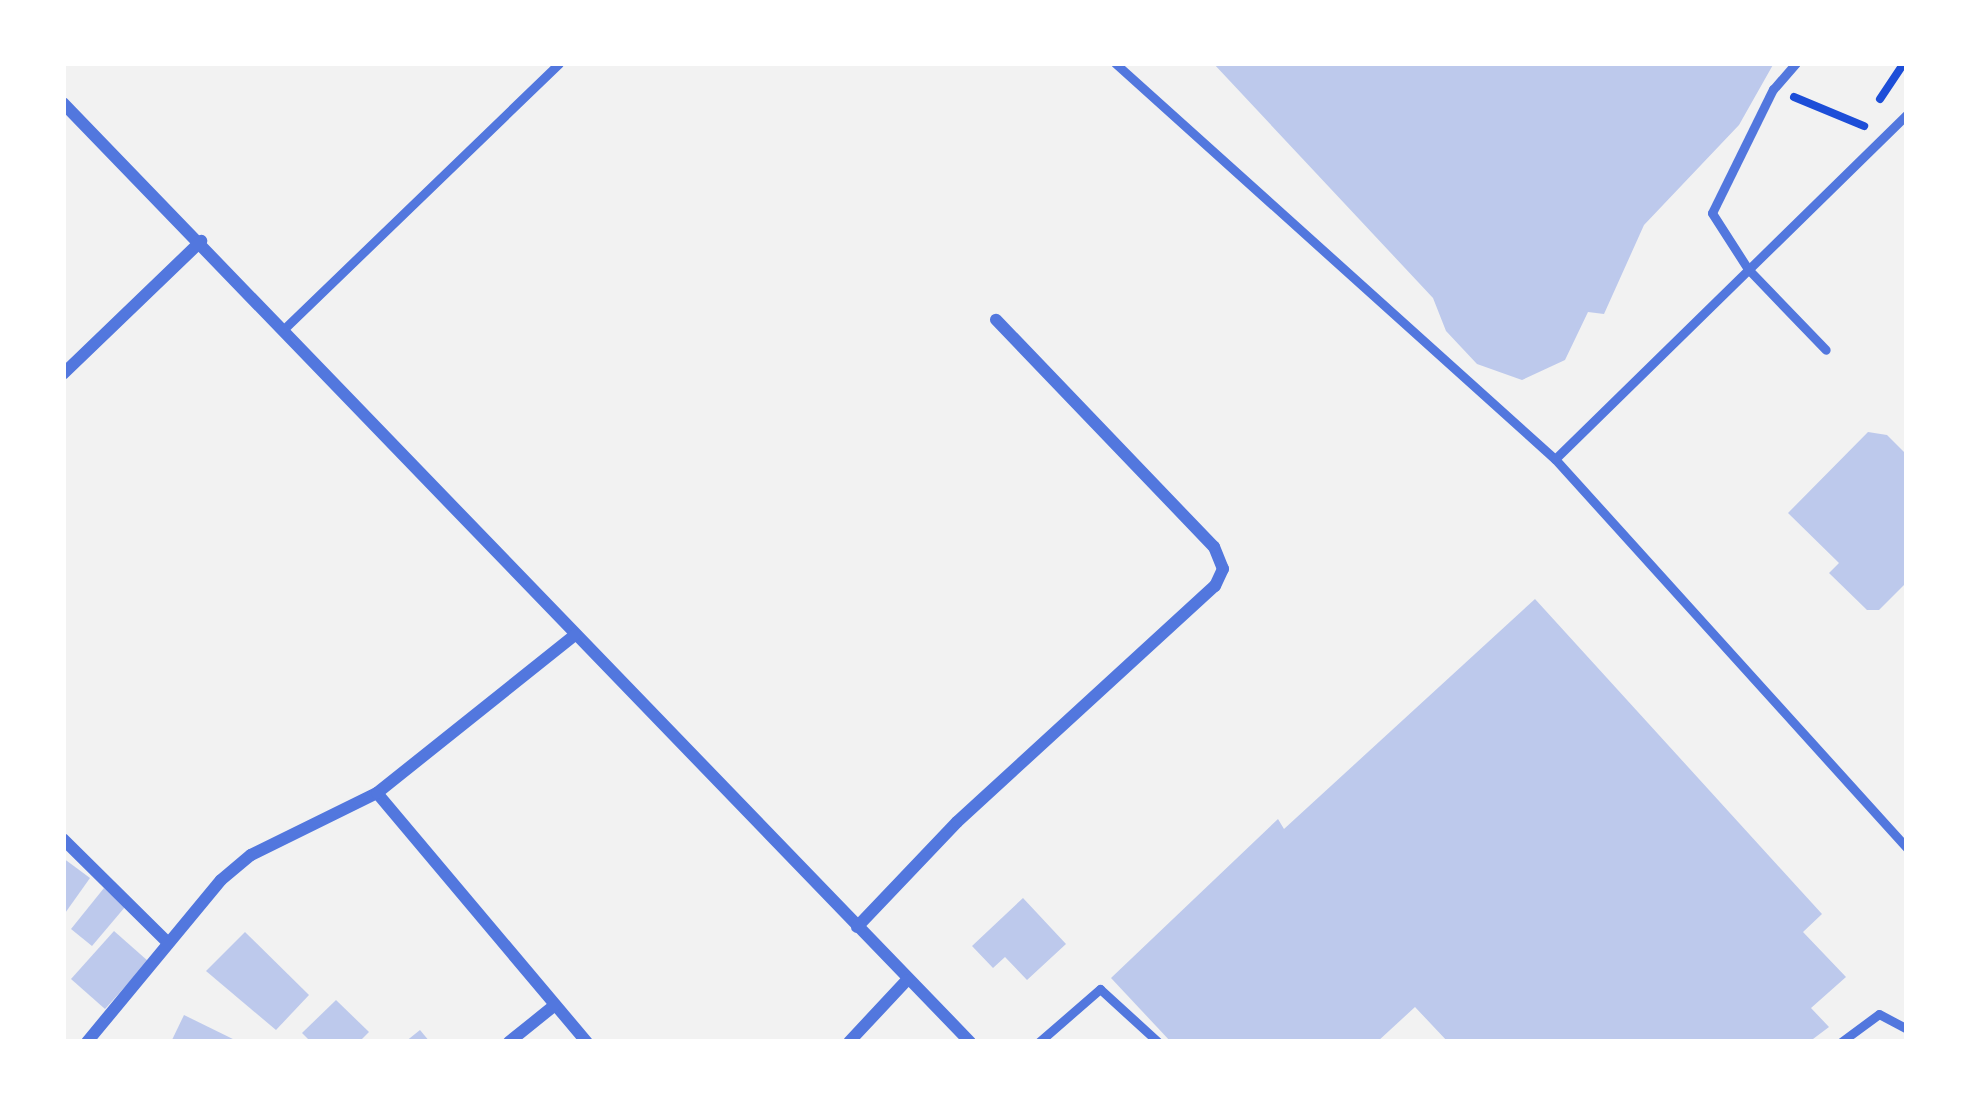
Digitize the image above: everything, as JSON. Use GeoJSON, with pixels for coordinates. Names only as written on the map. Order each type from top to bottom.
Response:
{"type":"FeatureCollection","features":[{"type":"Feature","properties":{"kind":"street"},"geometry":{"type":"LineString","coordinates":[[63,103],[287,326],[574,634],[970,1042]]}},
{"type":"Feature","properties":{"kind":"street"},"geometry":{"type":"LineString","coordinates":[[63,374],[201,241]]}},
{"type":"Feature","properties":{"kind":"street"},"geometry":{"type":"LineString","coordinates":[[857,927],[958,822],[1215,586],[1222,569],[1214,547],[996,320]]}},
{"type":"Feature","properties":{"kind":"street"},"geometry":{"type":"LineString","coordinates":[[87,1042],[168,943],[251,855],[377,793],[574,634]]}},
{"type":"Feature","properties":{"kind":"street"},"geometry":{"type":"LineString","coordinates":[[377,793],[587,1042]]}},
{"type":"Feature","properties":{"kind":"street"},"geometry":{"type":"LineString","coordinates":[[63,838],[168,943]]}},
{"type":"Feature","properties":{"kind":"street"},"geometry":{"type":"LineString","coordinates":[[849,1042],[907,980]]}},
{"type":"Feature","properties":{"kind":"street"},"geometry":{"type":"LineString","coordinates":[[508,1042],[555,1005]]}},
{"type":"Feature","properties":{"kind":"lane"},"geometry":{"type":"LineString","coordinates":[[287,326],[559,63]]}},
{"type":"Feature","properties":{"kind":"lane"},"geometry":{"type":"LineString","coordinates":[[1114,63],[1555,458],[1907,848]]}},
{"type":"Feature","properties":{"kind":"lane"},"geometry":{"type":"LineString","coordinates":[[1796,63],[1773,89],[1712,213],[1748,269],[1826,350]]}},
{"type":"Feature","properties":{"kind":"lane"},"geometry":{"type":"LineString","coordinates":[[1555,458],[1907,114]]}},
{"type":"Feature","properties":{"kind":"lane"},"geometry":{"type":"LineString","coordinates":[[1039,1042],[1100,989],[1158,1042]]}},
{"type":"Feature","properties":{"kind":"lane"},"geometry":{"type":"LineString","coordinates":[[1841,1042],[1880,1014],[1907,1029]]}},
{"type":"Feature","properties":{"kind":"path"},"geometry":{"type":"LineString","coordinates":[[1773,89],[1863,125]]}},
{"type":"Feature","properties":{"kind":"building"},"geometry":{"type":"Polygon","coordinates":[[[1213,63],[1774,63],[1739,125],[1644,225],[1604,314],[1588,312],[1565,360],[1522,380],[1477,364],[1446,331],[1433,298],[1213,63]]]}},
{"type":"Feature","properties":{"kind":"building"},"geometry":{"type":"Polygon","coordinates":[[[1868,432],[1887,435],[1907,455],[1907,582],[1879,610],[1867,610],[1829,573],[1839,563],[1788,513],[1868,432]]]}},
{"type":"Feature","properties":{"kind":"building"},"geometry":{"type":"Polygon","coordinates":[[[1535,599],[1822,914],[1803,932],[1846,977],[1811,1008],[1829,1027],[1809,1042],[1448,1042],[1415,1007],[1377,1042],[1171,1042],[1111,978],[1278,819],[1284,829],[1535,599]]]}},
{"type":"Feature","properties":{"kind":"building"},"geometry":{"type":"Polygon","coordinates":[[[63,858],[90,878],[63,916],[63,858]]]}},
{"type":"Feature","properties":{"kind":"building"},"geometry":{"type":"Polygon","coordinates":[[[104,888],[125,907],[92,946],[71,929],[104,888]]]}},
{"type":"Feature","properties":{"kind":"building"},"geometry":{"type":"Polygon","coordinates":[[[1023,898],[1066,944],[1027,980],[1005,957],[993,968],[972,946],[1023,898]]]}},
{"type":"Feature","properties":{"kind":"building"},"geometry":{"type":"Polygon","coordinates":[[[114,931],[148,961],[105,1009],[71,979],[114,931]]]}},
{"type":"Feature","properties":{"kind":"building"},"geometry":{"type":"Polygon","coordinates":[[[245,932],[309,995],[276,1030],[206,971],[245,932]]]}},
{"type":"Feature","properties":{"kind":"building"},"geometry":{"type":"Polygon","coordinates":[[[336,1000],[369,1032],[359,1042],[311,1042],[302,1033],[336,1000]]]}},
{"type":"Feature","properties":{"kind":"building"},"geometry":{"type":"Polygon","coordinates":[[[184,1015],[239,1042],[171,1042],[184,1015]]]}},
{"type":"Feature","properties":{"kind":"building"},"geometry":{"type":"Polygon","coordinates":[[[420,1030],[430,1042],[405,1042],[420,1030]]]}}]}
